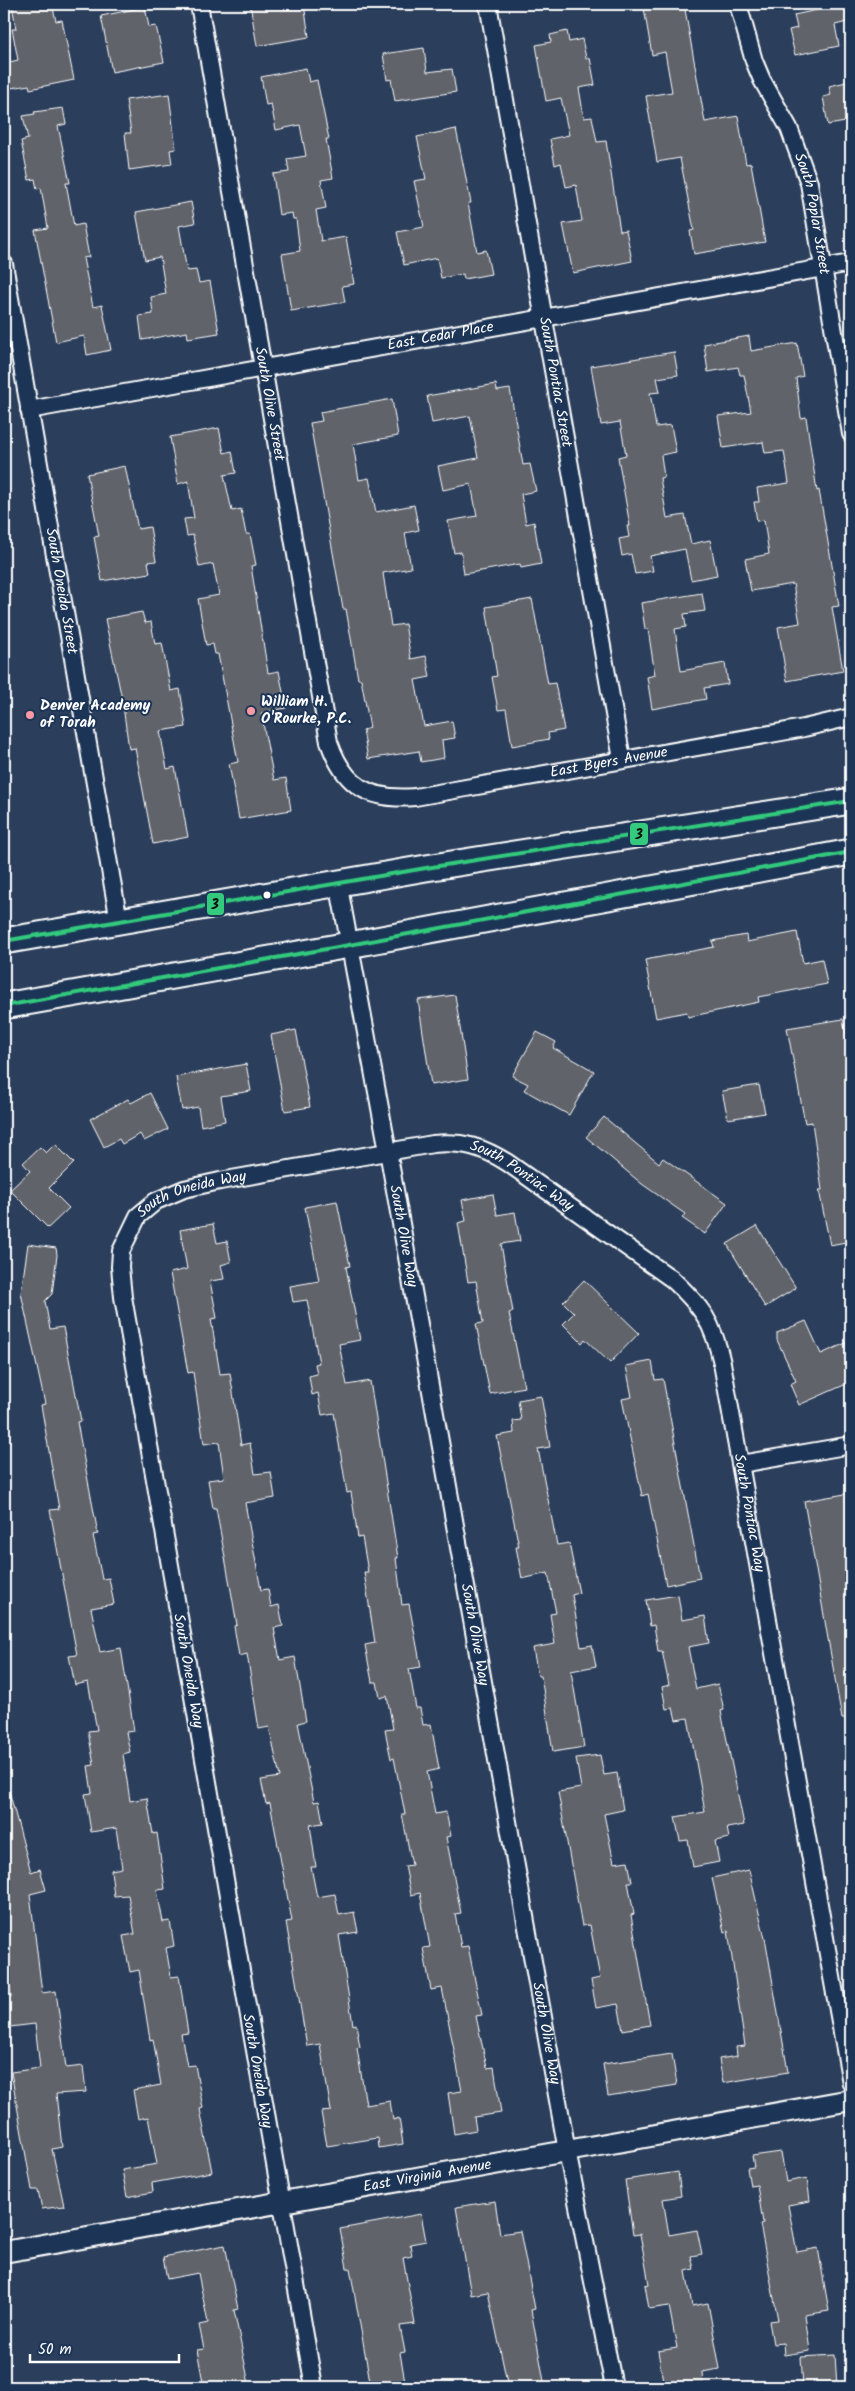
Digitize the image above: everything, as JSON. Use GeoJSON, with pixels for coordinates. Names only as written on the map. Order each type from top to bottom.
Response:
{"type":"FeatureCollection","features":[{"type":"Feature","properties":{"kind":"main road"},"geometry":{"type":"LineString","coordinates":[[4,941],[338,882],[851,801]]}},
{"type":"Feature","properties":{"kind":"main road"},"geometry":{"type":"LineString","coordinates":[[4,1006],[349,945],[851,852]]}},
{"type":"Feature","properties":{"kind":"street","name":"South Olive Street"},"geometry":{"type":"LineString","coordinates":[[200,4],[262,368],[329,742],[336,762],[345,776],[366,792]]}},
{"type":"Feature","properties":{"kind":"street","name":"South Pontiac Street"},"geometry":{"type":"LineString","coordinates":[[488,4],[622,759]]}},
{"type":"Feature","properties":{"kind":"street","name":"South Poplar Street"},"geometry":{"type":"LineString","coordinates":[[738,4],[754,61],[762,80],[789,128],[804,165],[824,268],[851,434]]}},
{"type":"Feature","properties":{"kind":"street","name":"East Cedar Place"},"geometry":{"type":"LineString","coordinates":[[29,410],[851,263]]}},
{"type":"Feature","properties":{"kind":"street","name":"South Oneida Street"},"geometry":{"type":"LineString","coordinates":[[4,264],[119,920]]}},
{"type":"Feature","properties":{"kind":"street","name":"East Byers Avenue"},"geometry":{"type":"LineString","coordinates":[[366,792],[386,797],[415,797],[804,728],[851,717]]}},
{"type":"Feature","properties":{"kind":"street","name":"South Olive Way"},"geometry":{"type":"LineString","coordinates":[[338,882],[567,2151],[614,2387]]}},
{"type":"Feature","properties":{"kind":"street","name":"South Pontiac Way"},"geometry":{"type":"LineString","coordinates":[[388,1151],[453,1142],[483,1148],[508,1162],[672,1279],[691,1296],[716,1336],[741,1464],[851,2082]]}},
{"type":"Feature","properties":{"kind":"street","name":"South Oneida Way"},"geometry":{"type":"LineString","coordinates":[[314,2387],[125,1307],[120,1259],[128,1234],[138,1216],[156,1201],[184,1189],[388,1151]]}},
{"type":"Feature","properties":{"kind":"street"},"geometry":{"type":"LineString","coordinates":[[741,1464],[851,1445]]}},
{"type":"Feature","properties":{"kind":"street","name":"East Virginia Avenue"},"geometry":{"type":"LineString","coordinates":[[4,2252],[851,2100]]}},
{"type":"Feature","properties":{"kind":"building"},"geometry":{"type":"Polygon","coordinates":[[[12,4],[52,4],[56,21],[62,20],[74,80],[30,89],[29,85],[11,88],[6,63],[18,60],[12,29],[16,29],[12,4]]]}},
{"type":"Feature","properties":{"kind":"building"},"geometry":{"type":"Polygon","coordinates":[[[250,4],[304,4],[309,37],[257,46],[250,4]]]}},
{"type":"Feature","properties":{"kind":"building"},"geometry":{"type":"Polygon","coordinates":[[[684,4],[705,122],[738,116],[746,164],[751,163],[765,242],[694,254],[690,231],[694,230],[680,158],[657,162],[646,96],[672,92],[665,52],[652,55],[644,8],[684,4]]]}},
{"type":"Feature","properties":{"kind":"building"},"geometry":{"type":"Polygon","coordinates":[[[821,4],[851,4],[851,21],[835,25],[839,46],[795,55],[789,30],[797,28],[794,15],[822,9],[821,4]]]}},
{"type":"Feature","properties":{"kind":"building"},"geometry":{"type":"Polygon","coordinates":[[[145,7],[149,27],[156,26],[164,62],[112,72],[101,16],[145,7]]]}},
{"type":"Feature","properties":{"kind":"building"},"geometry":{"type":"Polygon","coordinates":[[[567,31],[569,42],[582,39],[586,58],[590,58],[595,85],[579,88],[584,118],[592,117],[597,142],[606,141],[620,231],[626,230],[632,261],[573,273],[563,224],[582,221],[576,185],[566,187],[561,163],[555,165],[550,139],[569,135],[561,98],[546,101],[536,45],[551,42],[550,35],[567,31]]]}},
{"type":"Feature","properties":{"kind":"building"},"geometry":{"type":"Polygon","coordinates":[[[424,48],[427,72],[452,69],[456,92],[395,101],[391,79],[387,80],[383,54],[424,48]]]}},
{"type":"Feature","properties":{"kind":"building"},"geometry":{"type":"Polygon","coordinates":[[[306,68],[309,82],[317,80],[329,139],[326,139],[333,178],[321,180],[326,208],[316,210],[321,241],[346,237],[354,284],[342,286],[345,302],[291,311],[282,254],[300,251],[296,219],[293,219],[292,213],[279,215],[273,174],[289,172],[287,159],[306,156],[300,125],[276,130],[271,104],[266,105],[261,77],[306,68]]]}},
{"type":"Feature","properties":{"kind":"building"},"geometry":{"type":"Polygon","coordinates":[[[851,81],[851,121],[828,125],[823,97],[831,95],[829,86],[851,81]]]}},
{"type":"Feature","properties":{"kind":"building"},"geometry":{"type":"Polygon","coordinates":[[[169,94],[176,149],[170,150],[172,164],[129,170],[125,133],[131,133],[126,100],[169,94]]]}},
{"type":"Feature","properties":{"kind":"building"},"geometry":{"type":"Polygon","coordinates":[[[63,108],[66,124],[58,126],[70,183],[66,183],[74,226],[83,224],[89,257],[83,258],[93,307],[102,305],[111,350],[87,355],[84,336],[56,342],[35,230],[48,228],[41,188],[37,189],[35,179],[29,180],[21,141],[28,139],[23,116],[35,114],[34,112],[63,108]]]}},
{"type":"Feature","properties":{"kind":"building"},"geometry":{"type":"Polygon","coordinates":[[[456,129],[471,203],[468,203],[477,252],[486,250],[491,274],[464,279],[463,274],[441,278],[437,258],[404,265],[397,232],[424,227],[414,181],[426,179],[417,137],[456,129]]]}},
{"type":"Feature","properties":{"kind":"building"},"geometry":{"type":"Polygon","coordinates":[[[191,202],[195,223],[179,226],[187,271],[196,270],[199,283],[210,281],[219,333],[188,338],[187,332],[142,340],[139,316],[153,314],[151,297],[166,294],[160,257],[145,260],[136,212],[191,202]]]}},
{"type":"Feature","properties":{"kind":"building"},"geometry":{"type":"Polygon","coordinates":[[[749,336],[751,351],[797,343],[803,376],[796,378],[801,418],[806,417],[817,491],[819,490],[839,606],[832,607],[843,671],[787,681],[778,627],[800,623],[793,584],[751,591],[745,559],[769,554],[764,520],[757,521],[754,502],[759,502],[757,488],[789,483],[784,451],[765,453],[763,442],[723,448],[718,416],[751,412],[744,375],[740,375],[738,367],[708,372],[704,344],[749,336]]]}},
{"type":"Feature","properties":{"kind":"building"},"geometry":{"type":"Polygon","coordinates":[[[674,352],[678,375],[657,378],[660,392],[650,393],[656,427],[671,425],[676,452],[661,455],[664,477],[660,478],[667,518],[685,515],[691,544],[710,540],[717,575],[691,580],[685,549],[650,556],[653,571],[635,574],[631,554],[622,556],[619,539],[629,537],[627,526],[630,526],[618,457],[626,455],[620,422],[601,425],[591,366],[674,352]]]}},
{"type":"Feature","properties":{"kind":"building"},"geometry":{"type":"Polygon","coordinates":[[[496,384],[497,391],[510,389],[523,465],[530,464],[536,491],[521,494],[526,524],[534,522],[541,564],[521,568],[520,564],[464,574],[461,552],[454,553],[448,521],[477,516],[471,484],[443,490],[438,466],[478,458],[470,416],[432,423],[427,396],[496,384]]]}},
{"type":"Feature","properties":{"kind":"building"},"geometry":{"type":"Polygon","coordinates":[[[392,399],[398,436],[353,444],[359,480],[369,478],[376,512],[414,505],[419,530],[405,533],[411,568],[383,573],[391,626],[405,624],[411,659],[426,656],[430,677],[415,680],[424,726],[452,721],[455,738],[442,740],[444,758],[421,762],[419,751],[368,759],[363,730],[370,728],[361,679],[358,679],[346,609],[343,609],[310,423],[322,421],[320,412],[392,399]]]}},
{"type":"Feature","properties":{"kind":"building"},"geometry":{"type":"Polygon","coordinates":[[[219,428],[224,453],[232,451],[236,473],[224,475],[232,511],[241,509],[246,534],[250,534],[256,565],[251,566],[268,673],[279,671],[286,708],[261,713],[274,780],[286,778],[291,810],[239,819],[229,764],[238,762],[218,654],[215,654],[213,644],[206,645],[198,599],[219,595],[213,564],[199,567],[193,535],[187,536],[184,519],[194,518],[188,481],[178,484],[170,437],[219,428]]]}},
{"type":"Feature","properties":{"kind":"building"},"geometry":{"type":"Polygon","coordinates":[[[125,466],[138,529],[150,527],[156,561],[148,562],[150,573],[102,581],[94,537],[99,536],[87,474],[125,466]]]}},
{"type":"Feature","properties":{"kind":"building"},"geometry":{"type":"Polygon","coordinates":[[[702,593],[705,611],[684,614],[686,627],[675,629],[681,671],[725,663],[728,684],[704,688],[706,699],[652,709],[647,677],[655,675],[648,629],[645,629],[641,603],[702,593]]]}},
{"type":"Feature","properties":{"kind":"building"},"geometry":{"type":"Polygon","coordinates":[[[532,599],[548,684],[555,683],[564,730],[548,733],[549,739],[512,746],[506,709],[498,710],[492,677],[497,676],[486,607],[532,599]]]}},
{"type":"Feature","properties":{"kind":"building"},"geometry":{"type":"Polygon","coordinates":[[[142,612],[145,623],[151,622],[155,644],[162,643],[171,691],[180,689],[186,727],[160,731],[167,769],[175,767],[188,837],[153,844],[135,748],[129,749],[122,699],[105,619],[142,612]]]}},
{"type":"Feature","properties":{"kind":"building"},"geometry":{"type":"Polygon","coordinates":[[[797,932],[803,963],[822,959],[827,984],[758,997],[759,1002],[688,1017],[687,1012],[656,1018],[645,960],[714,947],[712,941],[746,935],[747,942],[797,932]]]}},
{"type":"Feature","properties":{"kind":"building"},"geometry":{"type":"Polygon","coordinates":[[[455,995],[468,1079],[431,1085],[418,1000],[455,995]]]}},
{"type":"Feature","properties":{"kind":"building"},"geometry":{"type":"Polygon","coordinates":[[[843,1019],[851,1059],[851,1147],[847,1147],[851,1168],[848,1169],[851,1188],[851,1241],[830,1245],[819,1190],[822,1190],[812,1122],[805,1123],[787,1028],[843,1019]]]}},
{"type":"Feature","properties":{"kind":"building"},"geometry":{"type":"Polygon","coordinates":[[[296,1030],[310,1107],[285,1111],[271,1035],[296,1030]]]}},
{"type":"Feature","properties":{"kind":"building"},"geometry":{"type":"Polygon","coordinates":[[[537,1032],[556,1042],[553,1048],[594,1071],[569,1115],[524,1090],[528,1084],[512,1076],[537,1032]]]}},
{"type":"Feature","properties":{"kind":"building"},"geometry":{"type":"Polygon","coordinates":[[[246,1064],[251,1091],[221,1096],[225,1121],[201,1126],[198,1107],[182,1110],[176,1077],[246,1064]]]}},
{"type":"Feature","properties":{"kind":"building"},"geometry":{"type":"Polygon","coordinates":[[[759,1085],[765,1113],[728,1119],[722,1091],[759,1085]]]}},
{"type":"Feature","properties":{"kind":"building"},"geometry":{"type":"Polygon","coordinates":[[[150,1093],[168,1129],[144,1141],[140,1134],[122,1144],[119,1139],[104,1147],[90,1119],[128,1099],[131,1103],[150,1093]]]}},
{"type":"Feature","properties":{"kind":"building"},"geometry":{"type":"Polygon","coordinates":[[[604,1117],[659,1163],[663,1158],[727,1203],[705,1234],[682,1218],[685,1214],[642,1184],[586,1137],[604,1117]]]}},
{"type":"Feature","properties":{"kind":"building"},"geometry":{"type":"Polygon","coordinates":[[[55,1144],[74,1163],[49,1188],[69,1208],[48,1228],[10,1190],[30,1171],[23,1163],[40,1147],[46,1153],[55,1144]]]}},
{"type":"Feature","properties":{"kind":"building"},"geometry":{"type":"Polygon","coordinates":[[[493,1194],[497,1215],[515,1212],[520,1241],[501,1244],[513,1312],[509,1313],[524,1387],[490,1394],[476,1324],[483,1323],[476,1281],[468,1282],[458,1223],[466,1221],[462,1200],[493,1194]]]}},
{"type":"Feature","properties":{"kind":"building"},"geometry":{"type":"Polygon","coordinates":[[[337,1201],[350,1266],[346,1267],[360,1340],[339,1344],[347,1385],[370,1381],[398,1558],[396,1558],[402,1605],[409,1604],[421,1667],[409,1669],[416,1708],[420,1708],[423,1725],[431,1724],[439,1769],[427,1772],[435,1814],[446,1812],[451,1836],[446,1837],[461,1913],[455,1914],[461,1947],[468,1946],[482,2015],[476,2016],[487,2068],[494,2067],[501,2113],[474,2117],[476,2130],[454,2134],[448,2093],[462,2091],[442,1988],[431,1990],[423,1948],[430,1947],[420,1893],[411,1895],[405,1866],[412,1865],[402,1814],[405,1814],[394,1758],[391,1759],[385,1730],[393,1729],[387,1696],[380,1698],[377,1682],[372,1682],[365,1645],[375,1643],[364,1572],[368,1572],[362,1537],[358,1538],[351,1492],[347,1493],[334,1413],[322,1415],[318,1393],[312,1395],[309,1376],[317,1374],[315,1364],[319,1363],[307,1300],[293,1302],[290,1286],[319,1281],[305,1207],[337,1201]]]}},
{"type":"Feature","properties":{"kind":"building"},"geometry":{"type":"Polygon","coordinates":[[[213,1224],[217,1243],[227,1241],[231,1262],[221,1265],[224,1279],[210,1281],[217,1318],[211,1319],[220,1374],[230,1373],[241,1445],[250,1443],[255,1474],[271,1472],[275,1498],[245,1503],[261,1590],[268,1589],[271,1607],[279,1605],[283,1626],[274,1628],[280,1660],[295,1657],[306,1721],[298,1723],[314,1802],[319,1801],[323,1823],[310,1825],[316,1867],[311,1867],[317,1897],[335,1894],[339,1915],[354,1912],[358,1932],[339,1935],[353,2025],[356,2024],[360,2047],[357,2048],[366,2105],[390,2101],[393,2120],[399,2118],[403,2144],[379,2148],[378,2138],[327,2146],[321,2112],[331,2111],[320,2044],[307,2046],[286,1922],[292,1921],[270,1803],[266,1804],[261,1780],[280,1777],[269,1727],[259,1729],[247,1654],[239,1656],[234,1626],[237,1625],[232,1596],[216,1508],[213,1508],[208,1480],[224,1478],[219,1442],[204,1444],[193,1372],[188,1373],[170,1273],[187,1269],[180,1230],[213,1224]]]}},
{"type":"Feature","properties":{"kind":"building"},"geometry":{"type":"Polygon","coordinates":[[[757,1226],[796,1288],[765,1307],[727,1244],[757,1226]]]}},
{"type":"Feature","properties":{"kind":"building"},"geometry":{"type":"Polygon","coordinates":[[[28,1244],[56,1248],[57,1255],[52,1294],[45,1301],[50,1329],[63,1327],[81,1421],[77,1422],[98,1534],[93,1535],[102,1579],[109,1578],[114,1604],[91,1608],[100,1652],[121,1648],[134,1731],[126,1732],[130,1752],[123,1754],[130,1801],[147,1798],[153,1834],[157,1833],[165,1889],[157,1890],[163,1922],[170,1921],[174,1946],[166,1948],[171,1977],[179,1976],[188,2033],[181,2034],[187,2066],[195,2065],[203,2108],[200,2109],[212,2172],[152,2183],[153,2192],[127,2197],[122,2170],[157,2164],[148,2117],[138,2119],[133,2090],[161,2085],[153,2039],[150,2040],[139,1970],[130,1972],[123,1936],[135,1934],[128,1895],[114,1896],[111,1870],[122,1868],[116,1828],[91,1832],[85,1794],[92,1793],[88,1766],[94,1765],[88,1731],[97,1730],[88,1682],[75,1685],[69,1656],[77,1655],[50,1510],[59,1509],[41,1405],[45,1404],[21,1293],[28,1244]]]}},
{"type":"Feature","properties":{"kind":"building"},"geometry":{"type":"Polygon","coordinates":[[[584,1280],[639,1333],[610,1363],[585,1339],[582,1343],[563,1324],[574,1313],[563,1302],[584,1280]]]}},
{"type":"Feature","properties":{"kind":"building"},"geometry":{"type":"Polygon","coordinates":[[[806,1321],[821,1354],[846,1343],[851,1354],[851,1382],[799,1405],[790,1384],[796,1381],[777,1340],[777,1333],[806,1321]]]}},
{"type":"Feature","properties":{"kind":"building"},"geometry":{"type":"Polygon","coordinates":[[[652,1361],[655,1380],[663,1379],[700,1578],[666,1585],[648,1494],[642,1496],[622,1399],[632,1397],[626,1366],[652,1361]]]}},
{"type":"Feature","properties":{"kind":"building"},"geometry":{"type":"Polygon","coordinates":[[[541,1396],[550,1447],[538,1449],[557,1545],[569,1543],[579,1593],[572,1595],[581,1647],[592,1645],[596,1666],[571,1671],[584,1747],[553,1752],[541,1676],[538,1676],[533,1648],[555,1644],[550,1614],[556,1613],[548,1573],[522,1579],[516,1547],[519,1547],[497,1436],[514,1433],[513,1421],[521,1420],[518,1400],[541,1396]]]}},
{"type":"Feature","properties":{"kind":"building"},"geometry":{"type":"Polygon","coordinates":[[[851,1493],[851,1718],[842,1719],[804,1501],[851,1493]]]}},
{"type":"Feature","properties":{"kind":"building"},"geometry":{"type":"Polygon","coordinates":[[[678,1595],[682,1620],[705,1616],[709,1643],[688,1647],[696,1689],[718,1684],[724,1710],[721,1711],[744,1825],[727,1828],[729,1838],[715,1841],[719,1862],[693,1867],[688,1840],[680,1841],[675,1817],[705,1812],[688,1718],[676,1720],[673,1708],[666,1709],[662,1687],[669,1685],[662,1651],[658,1651],[654,1625],[650,1626],[646,1600],[678,1595]]]}},
{"type":"Feature","properties":{"kind":"building"},"geometry":{"type":"Polygon","coordinates":[[[600,1755],[604,1775],[617,1773],[623,1810],[604,1814],[614,1863],[628,1861],[632,1882],[628,1882],[634,1914],[631,1915],[650,2025],[623,2030],[618,2004],[596,2008],[591,1980],[600,1978],[590,1925],[582,1926],[558,1792],[581,1788],[576,1758],[600,1755]]]}},
{"type":"Feature","properties":{"kind":"building"},"geometry":{"type":"Polygon","coordinates":[[[9,1791],[31,1872],[40,1869],[46,1890],[30,1894],[42,1993],[56,1991],[66,2068],[83,2066],[86,2092],[56,2094],[62,2147],[52,2149],[64,2206],[42,2209],[38,2190],[32,2190],[11,2072],[40,2068],[35,2024],[10,2027],[6,1997],[11,1997],[4,1939],[4,1792],[9,1791]]]}},
{"type":"Feature","properties":{"kind":"building"},"geometry":{"type":"Polygon","coordinates":[[[749,1870],[766,1943],[788,2072],[723,2083],[719,2059],[737,2056],[736,2047],[745,2046],[728,1931],[724,1932],[712,1878],[749,1870]]]}},
{"type":"Feature","properties":{"kind":"building"},"geometry":{"type":"Polygon","coordinates":[[[672,2054],[677,2085],[608,2096],[603,2064],[672,2054]]]}},
{"type":"Feature","properties":{"kind":"building"},"geometry":{"type":"Polygon","coordinates":[[[781,2152],[786,2182],[807,2178],[810,2201],[788,2205],[797,2252],[818,2248],[829,2311],[805,2315],[810,2351],[784,2355],[783,2343],[773,2344],[769,2321],[778,2320],[760,2224],[763,2223],[757,2185],[750,2186],[747,2168],[754,2167],[752,2156],[781,2152]]]}},
{"type":"Feature","properties":{"kind":"building"},"geometry":{"type":"Polygon","coordinates":[[[678,2172],[681,2196],[663,2199],[669,2235],[697,2230],[702,2254],[691,2256],[694,2269],[686,2271],[692,2306],[708,2303],[720,2369],[702,2372],[703,2387],[664,2387],[658,2351],[677,2348],[669,2306],[649,2309],[645,2285],[649,2284],[640,2234],[633,2235],[625,2180],[678,2172]]]}},
{"type":"Feature","properties":{"kind":"building"},"geometry":{"type":"Polygon","coordinates":[[[495,2201],[500,2234],[520,2231],[535,2309],[531,2310],[545,2387],[508,2387],[488,2292],[471,2295],[456,2207],[495,2201]]]}},
{"type":"Feature","properties":{"kind":"building"},"geometry":{"type":"Polygon","coordinates":[[[421,2214],[426,2241],[410,2244],[412,2256],[403,2258],[415,2324],[400,2326],[405,2352],[400,2353],[406,2387],[371,2387],[350,2268],[347,2268],[340,2229],[421,2214]]]}},
{"type":"Feature","properties":{"kind":"building"},"geometry":{"type":"Polygon","coordinates":[[[225,2245],[238,2309],[234,2310],[249,2384],[231,2387],[204,2387],[197,2350],[204,2349],[199,2325],[208,2323],[198,2273],[167,2279],[163,2257],[225,2245]]]}},
{"type":"Feature","properties":{"kind":"building"},"geometry":{"type":"Polygon","coordinates":[[[835,2355],[837,2387],[803,2387],[801,2357],[835,2355]]]}},
{"type":"Feature","properties":{"kind":"transit line","name":"3"},"geometry":{"type":"LineString","coordinates":[[4,941],[426,868],[851,801]]}},
{"type":"Feature","properties":{"kind":"transit line","name":"3"},"geometry":{"type":"LineString","coordinates":[[4,1006],[349,945],[851,852]]}},
{"type":"Feature","properties":{"kind":"place","name":"William H. O'Rourke, P.C."},"geometry":{"type":"Point","coordinates":[251,711]}},
{"type":"Feature","properties":{"kind":"place","name":"Denver Academy of Torah"},"geometry":{"type":"Point","coordinates":[30,715]}}]}
